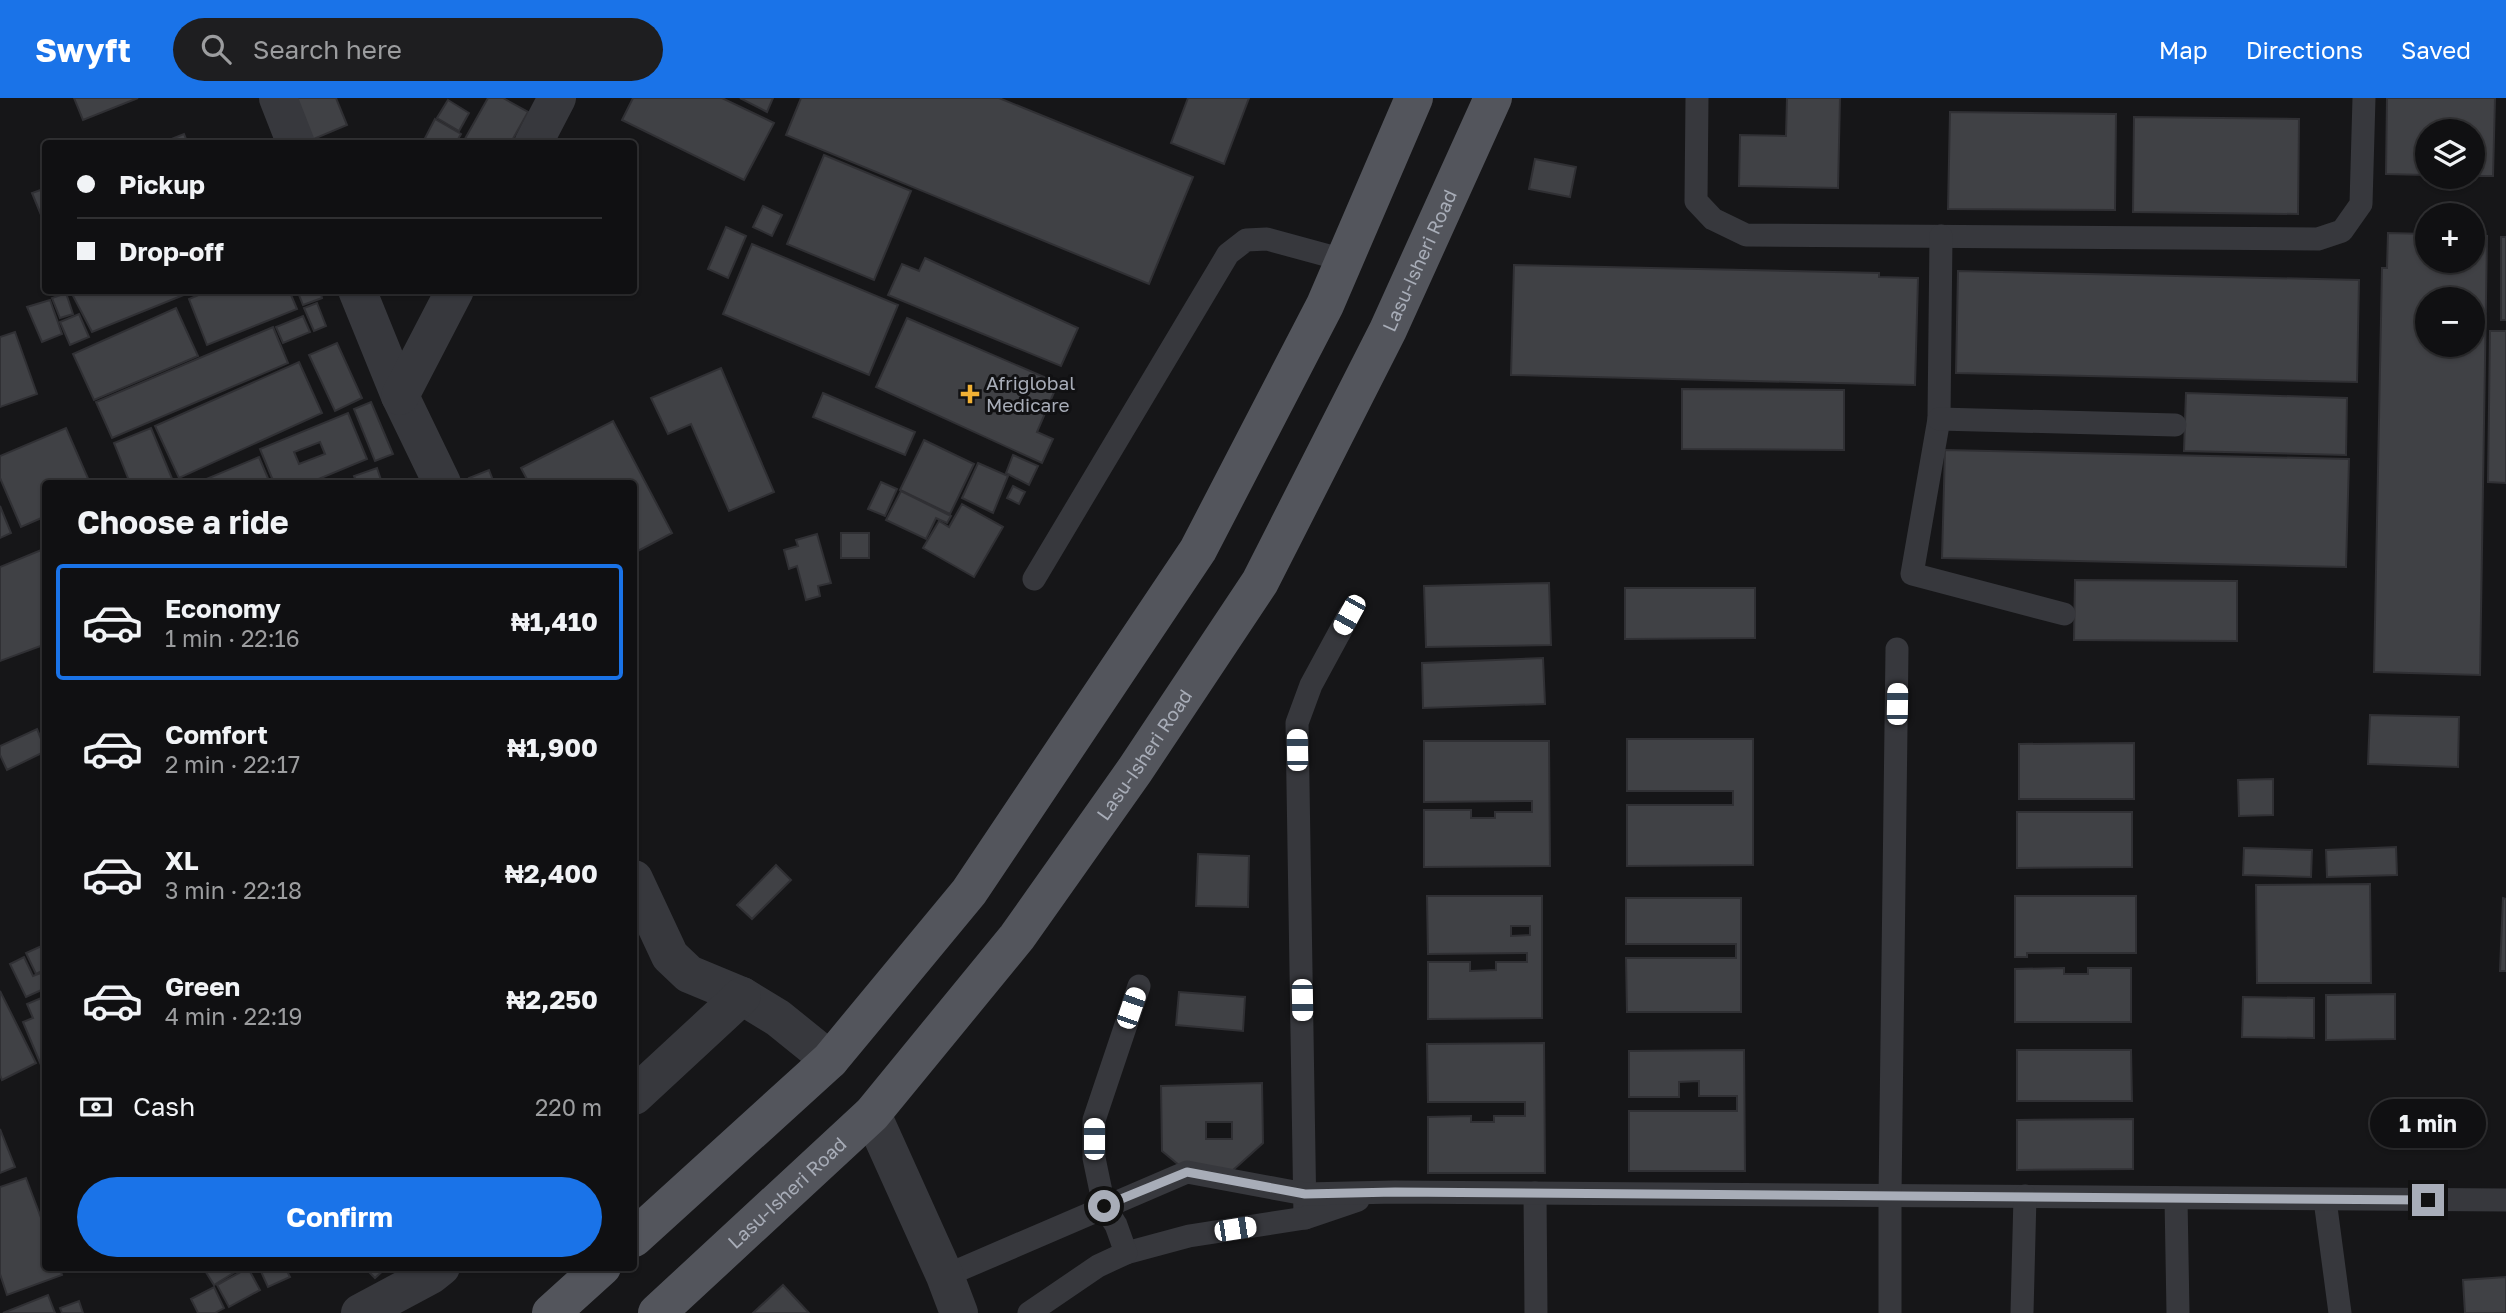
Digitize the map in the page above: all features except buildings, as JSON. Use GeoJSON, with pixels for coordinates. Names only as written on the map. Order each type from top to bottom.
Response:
{"type":"FeatureCollection","features":[{"type":"Feature","properties":{"kind":"main road"},"geometry":{"type":"LineString","coordinates":[[637,1235],[830,1060],[969,892],[1198,550],[1325,305],[1414,98]]}},
{"type":"Feature","properties":{"kind":"main road","name":"Lasu-Isheri Road"},"geometry":{"type":"LineString","coordinates":[[657,1313],[872,1114],[1017,937],[1135,769],[1260,582],[1388,330],[1493,98]]}},
{"type":"Feature","properties":{"kind":"main road"},"geometry":{"type":"LineString","coordinates":[[551,1313],[598,1271]]}},
{"type":"Feature","properties":{"kind":"street"},"geometry":{"type":"LineString","coordinates":[[278,98],[294,140]]}},
{"type":"Feature","properties":{"kind":"street"},"geometry":{"type":"LineString","coordinates":[[535,140],[557,98]]}},
{"type":"Feature","properties":{"kind":"street"},"geometry":{"type":"LineString","coordinates":[[359,294],[400,396],[441,480]]}},
{"type":"Feature","properties":{"kind":"street"},"geometry":{"type":"LineString","coordinates":[[400,396],[453,294]]}},
{"type":"Feature","properties":{"kind":"street"},"geometry":{"type":"LineString","coordinates":[[637,886],[670,956],[690,974],[742,996],[778,1018],[830,1060]]}},
{"type":"Feature","properties":{"kind":"street"},"geometry":{"type":"LineString","coordinates":[[637,1093],[742,996]]}},
{"type":"Feature","properties":{"kind":"street"},"geometry":{"type":"LineString","coordinates":[[872,1114],[959,1313]]}},
{"type":"Feature","properties":{"kind":"street"},"geometry":{"type":"LineString","coordinates":[[360,1313],[436,1271]]}},
{"type":"Feature","properties":{"kind":"lane"},"geometry":{"type":"LineString","coordinates":[[1697,98],[1696,201],[1713,219],[1746,235],[2318,239],[2343,231],[2361,204],[2364,98]]}},
{"type":"Feature","properties":{"kind":"lane"},"geometry":{"type":"LineString","coordinates":[[1941,236],[1939,419],[1912,574],[2064,614]]}},
{"type":"Feature","properties":{"kind":"lane"},"geometry":{"type":"LineString","coordinates":[[1034,579],[1228,254],[1246,240],[1267,239],[1344,260]]}},
{"type":"Feature","properties":{"kind":"lane"},"geometry":{"type":"LineString","coordinates":[[1939,419],[2175,425]]}},
{"type":"Feature","properties":{"kind":"lane"},"geometry":{"type":"LineString","coordinates":[[1305,1218],[1297,723],[1311,685],[1349,615]]}},
{"type":"Feature","properties":{"kind":"lane"},"geometry":{"type":"LineString","coordinates":[[1891,1313],[1897,649]]}},
{"type":"Feature","properties":{"kind":"lane"},"geometry":{"type":"LineString","coordinates":[[1126,1253],[1116,1226],[1104,1206],[1094,1158],[1094,1120],[1139,986]]}},
{"type":"Feature","properties":{"kind":"lane"},"geometry":{"type":"LineString","coordinates":[[945,1276],[1187,1172],[1305,1194],[1382,1192],[2506,1200]]}},
{"type":"Feature","properties":{"kind":"lane"},"geometry":{"type":"LineString","coordinates":[[1029,1313],[1098,1266],[1126,1253],[1189,1236],[1305,1218],[1382,1192]]}},
{"type":"Feature","properties":{"kind":"lane"},"geometry":{"type":"LineString","coordinates":[[1535,1193],[1536,1313]]}},
{"type":"Feature","properties":{"kind":"lane"},"geometry":{"type":"LineString","coordinates":[[2022,1313],[2025,1196]]}},
{"type":"Feature","properties":{"kind":"lane"},"geometry":{"type":"LineString","coordinates":[[2176,1198],[2178,1313]]}},
{"type":"Feature","properties":{"kind":"lane"},"geometry":{"type":"LineString","coordinates":[[2325,1200],[2340,1313]]}},
{"type":"Feature","properties":{"kind":"place","name":"Afriglobal Medicare"},"geometry":{"type":"Point","coordinates":[970,394]}},
{"type":"Feature","properties":{"kind":"route"},"geometry":{"type":"LineString","coordinates":[[1104,1206],[1187,1172],[1305,1194],[1395,1192],[2428,1200]]}}]}
